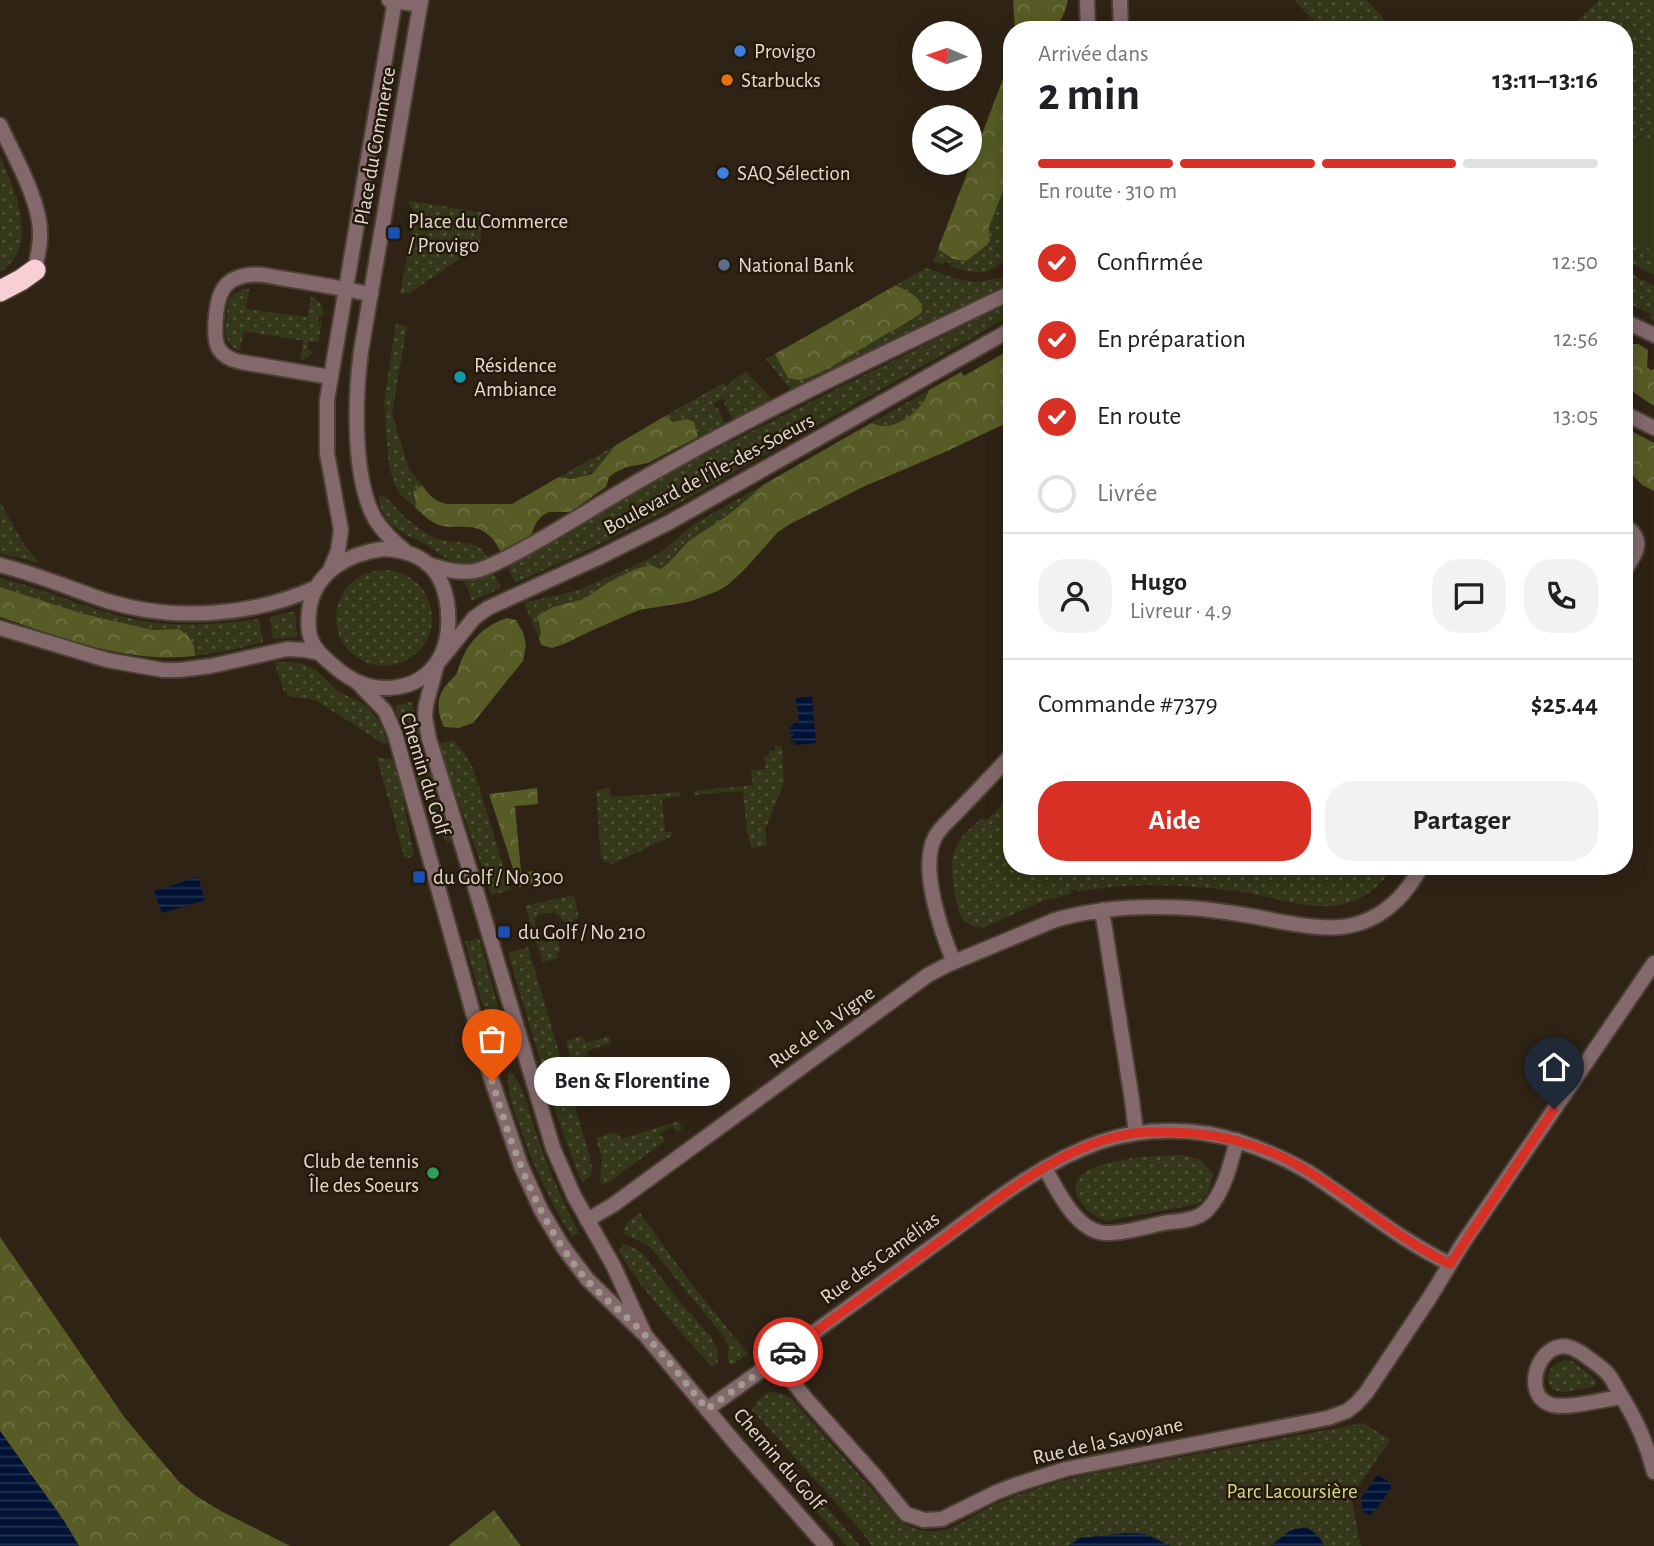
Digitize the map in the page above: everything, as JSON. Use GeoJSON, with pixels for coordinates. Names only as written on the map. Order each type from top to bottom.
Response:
{"type":"FeatureCollection","features":[{"type":"Feature","properties":{"kind":"highway"},"geometry":{"type":"LineString","coordinates":[[0,291],[35,270]]}},
{"type":"Feature","properties":{"kind":"street","name":"Place du Commerce"},"geometry":{"type":"LineString","coordinates":[[389,0],[421,2],[361,351],[356,398],[360,466],[367,497],[375,519],[405,551]]}},
{"type":"Feature","properties":{"kind":"street","name":"Place du Commerce"},"geometry":{"type":"LineString","coordinates":[[330,570],[338,551],[341,530],[327,453],[326,411],[395,0]]}},
{"type":"Feature","properties":{"kind":"street"},"geometry":{"type":"LineString","coordinates":[[1087,0],[1088,21]]}},
{"type":"Feature","properties":{"kind":"street"},"geometry":{"type":"LineString","coordinates":[[1120,0],[1121,21]]}},
{"type":"Feature","properties":{"kind":"street"},"geometry":{"type":"LineString","coordinates":[[0,125],[27,185],[39,220],[41,236],[35,270]]}},
{"type":"Feature","properties":{"kind":"street"},"geometry":{"type":"LineString","coordinates":[[330,377],[228,359],[220,352],[216,342],[220,295],[235,279],[250,274],[371,294]]}},
{"type":"Feature","properties":{"kind":"street","name":"Boulevard de l'Île-des-Soeurs"},"geometry":{"type":"LineString","coordinates":[[427,564],[451,571],[467,572],[498,562],[740,426],[1003,296]]}},
{"type":"Feature","properties":{"kind":"street"},"geometry":{"type":"LineString","coordinates":[[1633,325],[1654,335]]}},
{"type":"Feature","properties":{"kind":"street","name":"Boulevard de l'Île-des-Soeurs"},"geometry":{"type":"LineString","coordinates":[[437,664],[474,618],[488,608],[659,528],[1003,334]]}},
{"type":"Feature","properties":{"kind":"street"},"geometry":{"type":"LineString","coordinates":[[1633,418],[1654,428]]}},
{"type":"Feature","properties":{"kind":"street"},"geometry":{"type":"LineString","coordinates":[[1633,533],[1637,548],[1633,558]]}},
{"type":"Feature","properties":{"kind":"street"},"geometry":{"type":"LineString","coordinates":[[384,549],[405,551],[427,564],[433,569],[442,586],[448,611],[447,633],[441,654],[437,664],[427,674],[408,685],[382,688],[358,682],[338,670],[320,653],[311,639],[310,606],[317,587],[330,570],[347,559],[384,549]]}},
{"type":"Feature","properties":{"kind":"street"},"geometry":{"type":"LineString","coordinates":[[0,565],[129,607],[172,612],[218,612],[264,605],[317,587]]}},
{"type":"Feature","properties":{"kind":"street"},"geometry":{"type":"LineString","coordinates":[[0,628],[107,660],[163,670],[211,666],[287,649],[320,653]]}},
{"type":"Feature","properties":{"kind":"street","name":"Chemin du Golf"},"geometry":{"type":"LineString","coordinates":[[437,664],[426,705],[429,739],[548,1132],[565,1177],[613,1265],[645,1335]]}},
{"type":"Feature","properties":{"kind":"street","name":"Chemin du Golf"},"geometry":{"type":"LineString","coordinates":[[358,682],[385,711],[395,734],[478,1034],[511,1140],[531,1191],[564,1247],[588,1280],[645,1335],[826,1546]]}},
{"type":"Feature","properties":{"kind":"street"},"geometry":{"type":"LineString","coordinates":[[954,962],[938,916],[930,873],[930,851],[939,832],[1003,764]]}},
{"type":"Feature","properties":{"kind":"street","name":"Rue de la Vigne"},"geometry":{"type":"LineString","coordinates":[[587,1220],[624,1197],[928,975],[954,962],[1055,920],[1102,911],[1152,907],[1204,909],[1311,927],[1341,928],[1360,923],[1388,908],[1416,875]]}},
{"type":"Feature","properties":{"kind":"street"},"geometry":{"type":"LineString","coordinates":[[1102,911],[1136,1133]]}},
{"type":"Feature","properties":{"kind":"street","name":"Rue de la Savoyane"},"geometry":{"type":"LineString","coordinates":[[776,1361],[906,1514],[934,1521],[997,1492],[1066,1469],[1328,1418],[1347,1411],[1366,1393],[1654,963]]}},
{"type":"Feature","properties":{"kind":"street","name":"Rue des Camélias"},"geometry":{"type":"LineString","coordinates":[[707,1409],[1013,1188],[1072,1153],[1136,1133],[1196,1133],[1237,1140],[1272,1153],[1303,1169],[1419,1248],[1450,1264]]}},
{"type":"Feature","properties":{"kind":"street"},"geometry":{"type":"LineString","coordinates":[[1045,1168],[1068,1206],[1083,1224],[1098,1232],[1114,1232],[1190,1219],[1205,1213],[1220,1189],[1237,1140]]}},
{"type":"Feature","properties":{"kind":"street"},"geometry":{"type":"LineString","coordinates":[[1622,1396],[1564,1406],[1549,1404],[1536,1388],[1535,1373],[1548,1353],[1553,1349],[1568,1346],[1602,1368],[1610,1376],[1622,1396],[1639,1427],[1654,1472]]}},
{"type":"Feature","properties":{"kind":"green space"},"geometry":{"type":"Polygon","coordinates":[[[1013,0],[1068,0],[1060,21],[1014,21],[1013,0]]]}},
{"type":"Feature","properties":{"kind":"green space"},"geometry":{"type":"Polygon","coordinates":[[[1294,0],[1367,0],[1386,21],[1314,21],[1294,0]]]}},
{"type":"Feature","properties":{"kind":"green space"},"geometry":{"type":"Polygon","coordinates":[[[1599,0],[1654,0],[1654,275],[1633,264],[1633,21],[1577,21],[1599,0]]]}},
{"type":"Feature","properties":{"kind":"green space"},"geometry":{"type":"Polygon","coordinates":[[[1003,79],[1003,191],[989,227],[990,241],[966,261],[953,259],[938,249],[966,175],[982,175],[982,134],[1003,79]]]}},
{"type":"Feature","properties":{"kind":"green space"},"geometry":{"type":"Polygon","coordinates":[[[1637,135],[1654,145],[1654,252],[1633,239],[1633,142],[1637,135]]]}},
{"type":"Feature","properties":{"kind":"green space"},"geometry":{"type":"Polygon","coordinates":[[[0,156],[17,201],[22,233],[19,248],[12,261],[0,272],[0,156]]]}},
{"type":"Feature","properties":{"kind":"green space"},"geometry":{"type":"Polygon","coordinates":[[[1003,191],[1003,262],[991,270],[977,272],[950,266],[951,263],[945,262],[944,265],[933,261],[938,249],[953,259],[990,241],[989,227],[1003,191]]]}},
{"type":"Feature","properties":{"kind":"green space"},"geometry":{"type":"Polygon","coordinates":[[[408,202],[484,213],[478,246],[410,293],[400,294],[414,221],[414,211],[408,202]]]}},
{"type":"Feature","properties":{"kind":"green space"},"geometry":{"type":"Polygon","coordinates":[[[926,268],[964,281],[1003,279],[1003,286],[791,390],[766,359],[775,354],[788,377],[853,354],[877,338],[912,321],[905,291],[896,285],[926,268]]]}},
{"type":"Feature","properties":{"kind":"green space"},"geometry":{"type":"Polygon","coordinates":[[[1633,275],[1654,286],[1654,321],[1650,319],[1651,314],[1634,306],[1633,275]]]}},
{"type":"Feature","properties":{"kind":"green space"},"geometry":{"type":"Polygon","coordinates":[[[896,285],[917,298],[922,312],[816,375],[799,380],[788,378],[775,354],[896,285]]]}},
{"type":"Feature","properties":{"kind":"green space"},"geometry":{"type":"Polygon","coordinates":[[[243,289],[249,289],[246,309],[307,317],[311,297],[319,302],[323,316],[318,317],[318,321],[322,322],[318,342],[309,341],[308,350],[312,351],[309,357],[300,361],[303,341],[244,331],[240,350],[236,350],[229,343],[225,328],[229,299],[243,289]]]}},
{"type":"Feature","properties":{"kind":"green space"},"geometry":{"type":"Polygon","coordinates":[[[1003,306],[1003,320],[965,342],[674,506],[588,550],[515,583],[507,565],[560,538],[660,477],[1003,306]]]}},
{"type":"Feature","properties":{"kind":"green space"},"geometry":{"type":"Polygon","coordinates":[[[396,324],[407,326],[392,414],[409,469],[422,485],[414,492],[415,507],[401,495],[389,467],[384,402],[396,324]]]}},
{"type":"Feature","properties":{"kind":"green space"},"geometry":{"type":"Polygon","coordinates":[[[1633,344],[1648,350],[1647,367],[1654,369],[1654,406],[1633,391],[1633,344]]]}},
{"type":"Feature","properties":{"kind":"green space"},"geometry":{"type":"Polygon","coordinates":[[[1003,354],[1003,425],[865,486],[792,523],[778,532],[746,568],[718,591],[688,602],[639,610],[552,648],[541,645],[537,616],[553,607],[584,599],[633,570],[650,565],[660,569],[688,542],[763,485],[871,423],[882,426],[904,420],[922,403],[929,390],[961,372],[964,376],[1003,354]]]}},
{"type":"Feature","properties":{"kind":"green space"},"geometry":{"type":"Polygon","coordinates":[[[746,371],[770,397],[768,402],[733,420],[723,398],[713,404],[725,423],[698,437],[694,422],[687,419],[673,422],[665,416],[723,383],[726,386],[746,371]]]}},
{"type":"Feature","properties":{"kind":"green space"},"geometry":{"type":"Polygon","coordinates":[[[929,390],[917,409],[904,420],[882,426],[871,423],[929,390]]]}},
{"type":"Feature","properties":{"kind":"green space"},"geometry":{"type":"Polygon","coordinates":[[[665,416],[673,422],[687,419],[694,422],[698,437],[648,463],[616,472],[609,477],[606,487],[570,512],[549,512],[542,516],[531,535],[501,552],[491,537],[483,531],[472,527],[439,525],[415,507],[413,492],[422,485],[432,497],[447,504],[512,504],[559,477],[571,479],[592,474],[616,445],[665,416]]]}},
{"type":"Feature","properties":{"kind":"green space"},"geometry":{"type":"Polygon","coordinates":[[[1633,432],[1654,443],[1654,491],[1642,485],[1633,476],[1633,432]]]}},
{"type":"Feature","properties":{"kind":"green space"},"geometry":{"type":"Polygon","coordinates":[[[616,445],[599,466],[586,475],[578,478],[559,477],[616,445]]]}},
{"type":"Feature","properties":{"kind":"green space"},"geometry":{"type":"Polygon","coordinates":[[[763,485],[680,548],[667,566],[660,569],[633,570],[584,599],[543,612],[537,622],[541,633],[539,638],[524,603],[579,590],[660,553],[694,524],[763,485]]]}},
{"type":"Feature","properties":{"kind":"green space"},"geometry":{"type":"Polygon","coordinates":[[[378,497],[386,497],[410,521],[431,536],[446,541],[473,544],[484,552],[488,559],[468,563],[456,562],[402,532],[385,517],[378,497]]]}},
{"type":"Feature","properties":{"kind":"green space"},"geometry":{"type":"Polygon","coordinates":[[[0,502],[25,546],[39,563],[0,553],[0,502]]]}},
{"type":"Feature","properties":{"kind":"green space"},"geometry":{"type":"Polygon","coordinates":[[[384,570],[402,574],[418,584],[428,600],[432,618],[428,636],[418,652],[402,662],[384,666],[366,662],[350,652],[340,636],[336,618],[340,600],[350,584],[366,574],[384,570]]]}},
{"type":"Feature","properties":{"kind":"green space"},"geometry":{"type":"Polygon","coordinates":[[[493,573],[501,588],[472,601],[465,582],[493,573]]]}},
{"type":"Feature","properties":{"kind":"green space"},"geometry":{"type":"Polygon","coordinates":[[[0,578],[108,613],[158,623],[225,623],[259,619],[263,642],[195,656],[194,646],[188,636],[179,629],[153,630],[84,614],[0,587],[0,578]]]}},
{"type":"Feature","properties":{"kind":"green space"},"geometry":{"type":"Polygon","coordinates":[[[0,587],[84,614],[153,630],[179,629],[188,636],[194,646],[195,656],[120,653],[72,641],[0,617],[0,587]]]}},
{"type":"Feature","properties":{"kind":"green space"},"geometry":{"type":"Polygon","coordinates":[[[295,611],[297,637],[273,639],[270,617],[295,611]]]}},
{"type":"Feature","properties":{"kind":"green space"},"geometry":{"type":"Polygon","coordinates":[[[507,618],[516,620],[523,632],[526,645],[523,661],[473,723],[459,728],[444,727],[438,704],[443,690],[457,673],[466,650],[487,628],[507,618]]]}},
{"type":"Feature","properties":{"kind":"green space"},"geometry":{"type":"Polygon","coordinates":[[[276,662],[304,664],[316,670],[338,691],[367,706],[380,723],[388,743],[382,743],[317,701],[288,695],[283,689],[276,662]]]}},
{"type":"Feature","properties":{"kind":"green space"},"geometry":{"type":"Polygon","coordinates":[[[412,702],[419,734],[405,738],[395,708],[397,705],[412,702]]]}},
{"type":"Feature","properties":{"kind":"green space"},"geometry":{"type":"Polygon","coordinates":[[[453,740],[473,768],[511,890],[491,895],[438,744],[453,740]]]}},
{"type":"Feature","properties":{"kind":"green space"},"geometry":{"type":"Polygon","coordinates":[[[775,746],[782,746],[784,783],[765,830],[767,846],[752,848],[747,833],[743,791],[694,795],[694,791],[753,785],[751,770],[766,769],[764,756],[769,755],[769,751],[775,751],[775,746]]]}},
{"type":"Feature","properties":{"kind":"green space"},"geometry":{"type":"Polygon","coordinates":[[[423,749],[451,841],[447,843],[418,781],[409,754],[423,749]]]}},
{"type":"Feature","properties":{"kind":"green space"},"geometry":{"type":"Polygon","coordinates":[[[376,755],[392,759],[400,784],[414,856],[405,859],[376,755]]]}},
{"type":"Feature","properties":{"kind":"green space"},"geometry":{"type":"Polygon","coordinates":[[[537,788],[538,804],[515,806],[521,872],[539,871],[537,882],[519,887],[489,794],[537,788]]]}},
{"type":"Feature","properties":{"kind":"green space"},"geometry":{"type":"Polygon","coordinates":[[[610,788],[611,797],[680,792],[681,796],[662,799],[665,832],[673,832],[672,836],[612,864],[605,862],[601,858],[596,790],[610,788]]]}},
{"type":"Feature","properties":{"kind":"green space"},"geometry":{"type":"Polygon","coordinates":[[[1003,804],[1003,875],[1387,875],[1371,892],[1356,900],[1328,906],[1305,905],[1249,893],[1164,885],[1120,886],[1078,892],[1077,889],[1071,890],[1071,894],[1043,901],[985,927],[974,927],[960,915],[952,868],[954,850],[960,839],[982,818],[986,821],[1003,804]]]}},
{"type":"Feature","properties":{"kind":"green space"},"geometry":{"type":"Polygon","coordinates":[[[574,895],[579,918],[565,923],[554,912],[537,915],[535,921],[540,940],[546,943],[558,940],[561,952],[557,953],[558,958],[543,962],[525,906],[574,895]]]}},
{"type":"Feature","properties":{"kind":"green space"},"geometry":{"type":"Polygon","coordinates":[[[479,938],[503,1023],[489,1027],[465,942],[479,938]]]}},
{"type":"Feature","properties":{"kind":"green space"},"geometry":{"type":"Polygon","coordinates":[[[528,947],[589,1154],[591,1177],[585,1179],[584,1183],[579,1177],[555,1110],[508,953],[528,947]]]}},
{"type":"Feature","properties":{"kind":"green space"},"geometry":{"type":"Polygon","coordinates":[[[582,1036],[586,1043],[609,1036],[611,1043],[571,1060],[566,1041],[582,1036]]]}},
{"type":"Feature","properties":{"kind":"green space"},"geometry":{"type":"Polygon","coordinates":[[[512,1073],[525,1096],[547,1162],[579,1233],[572,1237],[544,1186],[517,1119],[509,1089],[508,1074],[512,1073]]]}},
{"type":"Feature","properties":{"kind":"green space"},"geometry":{"type":"Polygon","coordinates":[[[679,1121],[682,1129],[677,1132],[672,1126],[660,1134],[665,1141],[608,1183],[600,1182],[602,1158],[596,1138],[615,1132],[621,1139],[679,1121]]]}},
{"type":"Feature","properties":{"kind":"green space"},"geometry":{"type":"Polygon","coordinates":[[[1182,1155],[1201,1160],[1213,1174],[1206,1195],[1197,1204],[1107,1221],[1090,1212],[1076,1195],[1076,1183],[1093,1168],[1123,1160],[1182,1155]]]}},
{"type":"Feature","properties":{"kind":"green space"},"geometry":{"type":"Polygon","coordinates":[[[640,1213],[687,1278],[748,1354],[731,1365],[724,1337],[651,1248],[623,1232],[627,1222],[640,1213]]]}},
{"type":"Feature","properties":{"kind":"green space"},"geometry":{"type":"Polygon","coordinates":[[[0,1237],[125,1418],[180,1483],[221,1511],[290,1546],[79,1546],[0,1431],[0,1237]]]}},
{"type":"Feature","properties":{"kind":"green space"},"geometry":{"type":"Polygon","coordinates":[[[623,1244],[635,1248],[645,1256],[711,1337],[717,1349],[718,1362],[712,1367],[640,1283],[619,1252],[623,1244]]]}},
{"type":"Feature","properties":{"kind":"green space"},"geometry":{"type":"Polygon","coordinates":[[[1566,1360],[1574,1362],[1596,1380],[1596,1386],[1564,1392],[1553,1390],[1548,1375],[1552,1367],[1566,1360]]]}},
{"type":"Feature","properties":{"kind":"green space","name":"Parc Lacoursière"},"geometry":{"type":"Polygon","coordinates":[[[769,1392],[781,1393],[791,1398],[899,1520],[915,1529],[927,1531],[951,1528],[1000,1502],[1075,1477],[1364,1423],[1390,1440],[1351,1497],[1361,1546],[872,1546],[752,1410],[757,1401],[769,1392]]]}},
{"type":"Feature","properties":{"kind":"green space"},"geometry":{"type":"Polygon","coordinates":[[[776,1453],[860,1546],[847,1546],[770,1458],[776,1453]]]}},
{"type":"Feature","properties":{"kind":"green space"},"geometry":{"type":"Polygon","coordinates":[[[494,1510],[521,1546],[448,1546],[494,1510]]]}},
{"type":"Feature","properties":{"kind":"water"},"geometry":{"type":"Polygon","coordinates":[[[812,696],[816,743],[795,745],[795,742],[791,742],[794,733],[790,733],[790,727],[799,722],[796,698],[812,696]]]}},
{"type":"Feature","properties":{"kind":"water"},"geometry":{"type":"Polygon","coordinates":[[[198,877],[205,900],[162,913],[154,891],[198,877]]]}},
{"type":"Feature","properties":{"kind":"water"},"geometry":{"type":"Polygon","coordinates":[[[0,1431],[64,1521],[79,1546],[0,1546],[0,1431]]]}},
{"type":"Feature","properties":{"kind":"water"},"geometry":{"type":"Polygon","coordinates":[[[1379,1476],[1391,1483],[1391,1488],[1376,1510],[1367,1515],[1366,1512],[1363,1513],[1361,1498],[1379,1476]]]}},
{"type":"Feature","properties":{"kind":"water"},"geometry":{"type":"Polygon","coordinates":[[[1306,1527],[1317,1535],[1324,1546],[1270,1546],[1291,1530],[1306,1527]]]}},
{"type":"Feature","properties":{"kind":"water"},"geometry":{"type":"Polygon","coordinates":[[[1127,1533],[1145,1534],[1171,1546],[1068,1546],[1080,1538],[1127,1533]]]}},
{"type":"Feature","properties":{"kind":"way so far"},"geometry":{"type":"LineString","coordinates":[[492,1081],[531,1191],[551,1228],[588,1280],[645,1335],[707,1409],[788,1352]]}},
{"type":"Feature","properties":{"kind":"place","name":"Provigo"},"geometry":{"type":"Point","coordinates":[740,51]}},
{"type":"Feature","properties":{"kind":"place","name":"Starbucks"},"geometry":{"type":"Point","coordinates":[727,80]}},
{"type":"Feature","properties":{"kind":"place","name":"SAQ Sélection"},"geometry":{"type":"Point","coordinates":[723,173]}},
{"type":"Feature","properties":{"kind":"place","name":"Place du Commerce / Provigo"},"geometry":{"type":"Point","coordinates":[394,233]}},
{"type":"Feature","properties":{"kind":"place","name":"National Bank"},"geometry":{"type":"Point","coordinates":[724,265]}},
{"type":"Feature","properties":{"kind":"place","name":"Résidence Ambiance"},"geometry":{"type":"Point","coordinates":[460,377]}},
{"type":"Feature","properties":{"kind":"place","name":"du Golf / No 300"},"geometry":{"type":"Point","coordinates":[419,877]}},
{"type":"Feature","properties":{"kind":"place","name":"du Golf / No 210"},"geometry":{"type":"Point","coordinates":[504,932]}},
{"type":"Feature","properties":{"kind":"place","name":"Ben & Florentine"},"geometry":{"type":"Point","coordinates":[492,1081]}},
{"type":"Feature","properties":{"kind":"place","name":"Club de tennis Île des Soeurs"},"geometry":{"type":"Point","coordinates":[433,1173]}},
{"type":"Feature","properties":{"kind":"route"},"geometry":{"type":"LineString","coordinates":[[788,1352],[1033,1175],[1072,1153],[1102,1141],[1136,1133],[1176,1132],[1218,1136],[1263,1149],[1303,1169],[1419,1248],[1450,1264],[1554,1109]]}}]}
